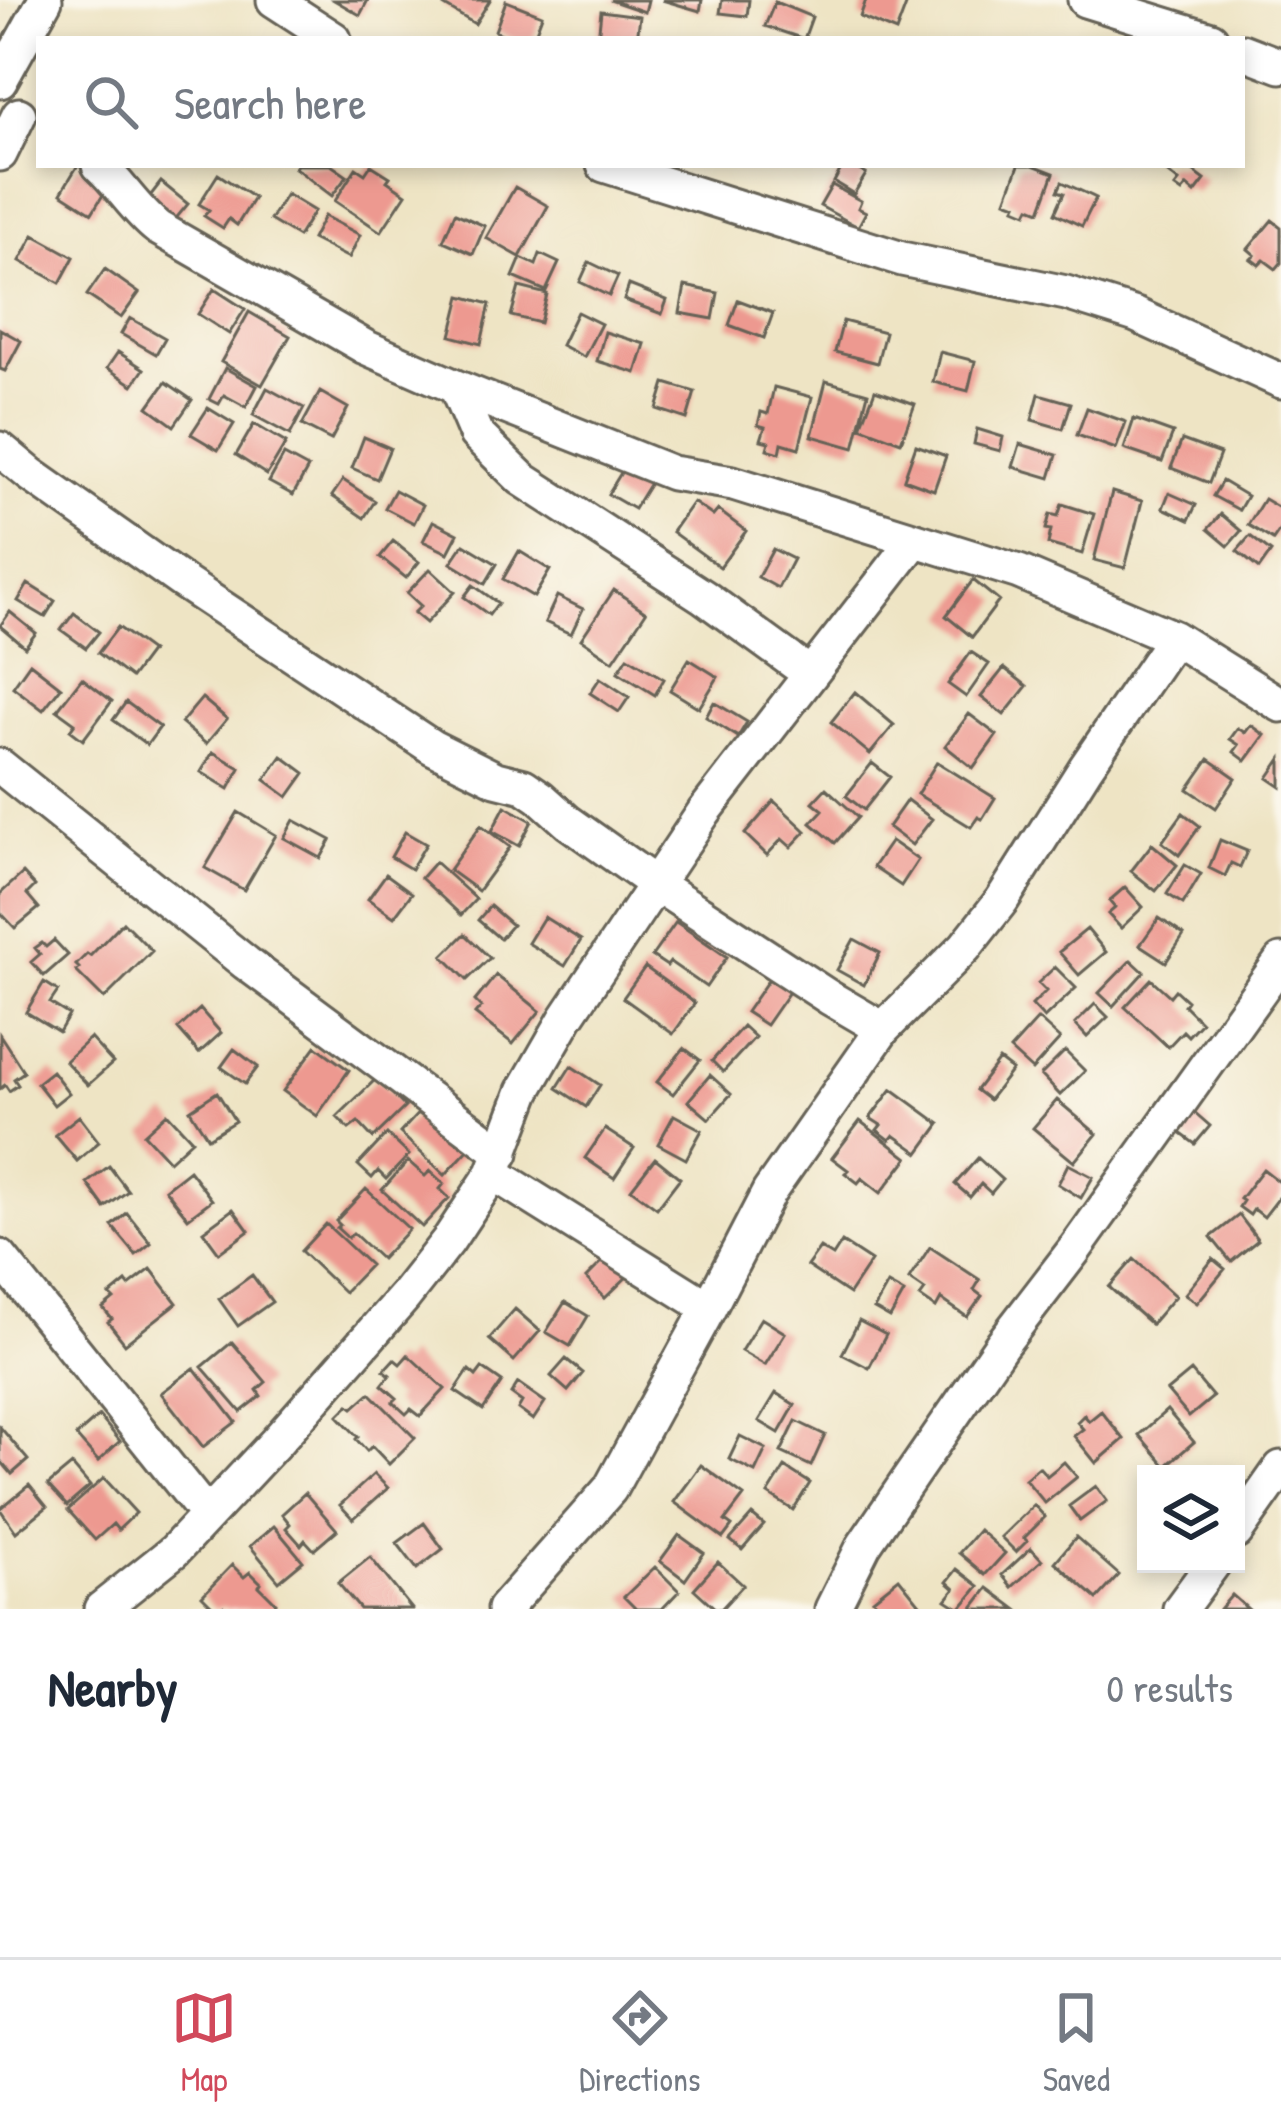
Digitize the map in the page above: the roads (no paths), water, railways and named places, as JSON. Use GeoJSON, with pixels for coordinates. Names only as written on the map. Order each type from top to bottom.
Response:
{"type":"FeatureCollection","features":[{"type":"Feature","properties":{"kind":"street"},"geometry":{"type":"LineString","coordinates":[[0,81],[45,0]]}},
{"type":"Feature","properties":{"kind":"street"},"geometry":{"type":"LineString","coordinates":[[274,0],[329,36]]}},
{"type":"Feature","properties":{"kind":"street"},"geometry":{"type":"LineString","coordinates":[[1085,0],[1201,36]]}},
{"type":"Feature","properties":{"kind":"street"},"geometry":{"type":"LineString","coordinates":[[1245,52],[1281,66]]}},
{"type":"Feature","properties":{"kind":"street"},"geometry":{"type":"LineString","coordinates":[[0,154],[19,116]]}},
{"type":"Feature","properties":{"kind":"street"},"geometry":{"type":"LineString","coordinates":[[102,168],[142,216],[187,247],[365,347],[673,473],[733,483],[1019,572],[1174,638],[1281,705]]}},
{"type":"Feature","properties":{"kind":"street"},"geometry":{"type":"LineString","coordinates":[[613,168],[902,260],[1066,293],[1136,315],[1281,381]]}},
{"type":"Feature","properties":{"kind":"street"},"geometry":{"type":"LineString","coordinates":[[456,387],[476,434],[522,479],[704,597],[810,674]]}},
{"type":"Feature","properties":{"kind":"street"},"geometry":{"type":"LineString","coordinates":[[0,449],[183,582],[432,747],[541,796],[568,822],[657,885],[883,1029]]}},
{"type":"Feature","properties":{"kind":"street"},"geometry":{"type":"LineString","coordinates":[[101,1609],[174,1551],[404,1297],[448,1241],[497,1163],[524,1091],[566,1018],[704,812],[915,539]]}},
{"type":"Feature","properties":{"kind":"street"},"geometry":{"type":"LineString","coordinates":[[504,1609],[610,1489],[769,1192],[883,1029],[965,947],[1002,900],[1174,638]]}},
{"type":"Feature","properties":{"kind":"street"},"geometry":{"type":"LineString","coordinates":[[0,766],[497,1163],[710,1308]]}},
{"type":"Feature","properties":{"kind":"street"},"geometry":{"type":"LineString","coordinates":[[832,1609],[864,1545],[963,1400],[1281,961]]}},
{"type":"Feature","properties":{"kind":"street"},"geometry":{"type":"LineString","coordinates":[[0,1257],[207,1515]]}},
{"type":"Feature","properties":{"kind":"street"},"geometry":{"type":"LineString","coordinates":[[1245,1519],[1281,1468]]}},
{"type":"Feature","properties":{"kind":"street"},"geometry":{"type":"LineString","coordinates":[[1180,1609],[1206,1573]]}}]}
